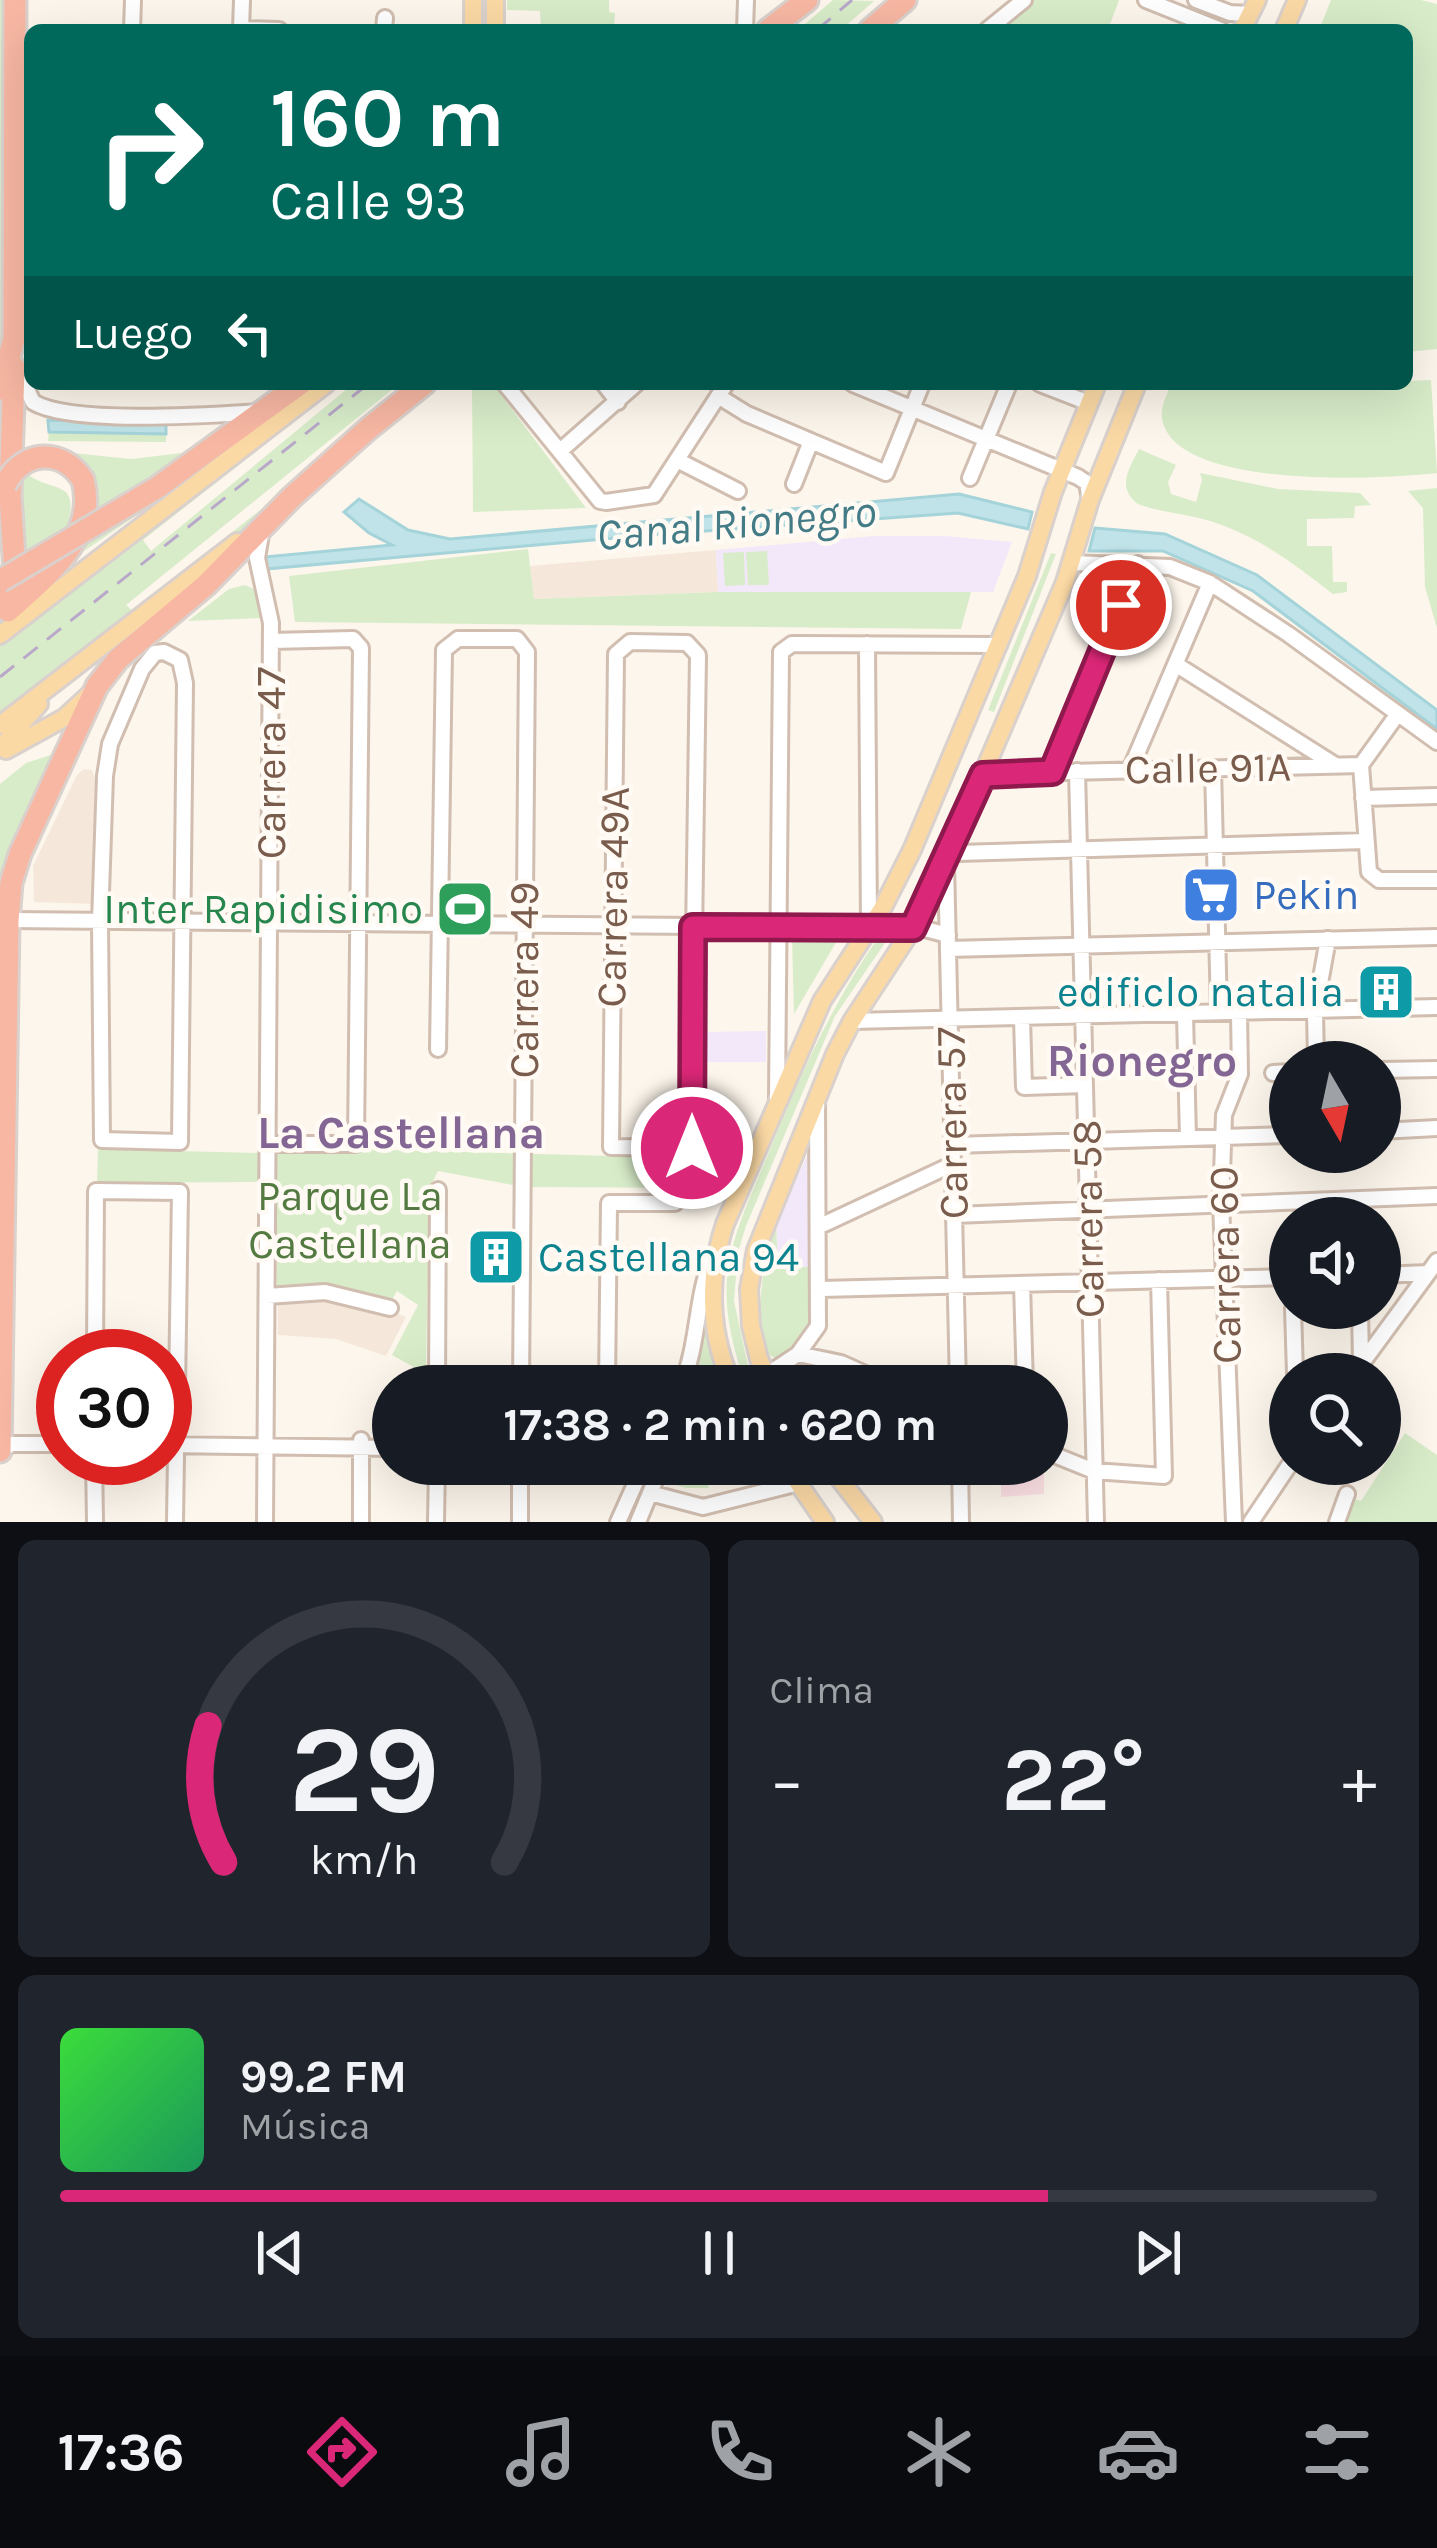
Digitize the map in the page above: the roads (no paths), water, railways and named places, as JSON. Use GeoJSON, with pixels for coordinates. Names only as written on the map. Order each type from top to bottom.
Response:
{"type":"FeatureCollection","features":[{"type":"Feature","properties":{"kind":"highway"},"geometry":{"type":"LineString","coordinates":[[0,389],[22,303],[22,79],[15,0]]}},
{"type":"Feature","properties":{"kind":"highway"},"geometry":{"type":"LineString","coordinates":[[776,24],[807,0]]}},
{"type":"Feature","properties":{"kind":"highway"},"geometry":{"type":"LineString","coordinates":[[877,24],[905,0]]}},
{"type":"Feature","properties":{"kind":"highway"},"geometry":{"type":"LineString","coordinates":[[3,608],[15,573],[10,496],[14,339]]}},
{"type":"Feature","properties":{"kind":"highway"},"geometry":{"type":"LineString","coordinates":[[0,581],[158,488],[291,390]]}},
{"type":"Feature","properties":{"kind":"highway"},"geometry":{"type":"LineString","coordinates":[[0,1450],[8,920],[11,883],[20,854],[97,686],[130,646],[206,585],[292,497],[417,390]]}},
{"type":"Feature","properties":{"kind":"highway"},"geometry":{"type":"LineString","coordinates":[[2,490],[15,468],[42,456],[70,465],[83,480],[86,508],[64,558],[3,608]]}},
{"type":"Feature","properties":{"kind":"main road"},"geometry":{"type":"LineString","coordinates":[[0,635],[318,390]]}},
{"type":"Feature","properties":{"kind":"main road"},"geometry":{"type":"LineString","coordinates":[[726,1365],[712,1315],[719,1242],[822,1001],[912,850],[1032,563],[1061,470],[1095,390]]}},
{"type":"Feature","properties":{"kind":"main road"},"geometry":{"type":"LineString","coordinates":[[759,1365],[751,1326],[751,1270],[773,1203],[852,1021],[913,928],[952,856],[1072,563],[1090,500],[1135,390]]}},
{"type":"Feature","properties":{"kind":"main road"},"geometry":{"type":"LineString","coordinates":[[0,725],[292,497]]}},
{"type":"Feature","properties":{"kind":"main road"},"geometry":{"type":"LineString","coordinates":[[3,608],[119,540]]}},
{"type":"Feature","properties":{"kind":"main road"},"geometry":{"type":"LineString","coordinates":[[0,751],[33,710],[92,656]]}},
{"type":"Feature","properties":{"kind":"main road"},"geometry":{"type":"LineString","coordinates":[[0,751],[64,718],[97,686]]}},
{"type":"Feature","properties":{"kind":"main road"},"geometry":{"type":"LineString","coordinates":[[800,1485],[825,1522]]}},
{"type":"Feature","properties":{"kind":"main road"},"geometry":{"type":"LineString","coordinates":[[844,1485],[873,1522]]}},
{"type":"Feature","properties":{"kind":"street"},"geometry":{"type":"LineString","coordinates":[[994,24],[1024,0]]}},
{"type":"Feature","properties":{"kind":"street"},"geometry":{"type":"LineString","coordinates":[[1146,0],[1206,24]]}},
{"type":"Feature","properties":{"kind":"street"},"geometry":{"type":"LineString","coordinates":[[1196,0],[1230,13],[1250,14]]}},
{"type":"Feature","properties":{"kind":"street"},"geometry":{"type":"LineString","coordinates":[[14,339],[24,384]]}},
{"type":"Feature","properties":{"kind":"street"},"geometry":{"type":"LineString","coordinates":[[25,390],[33,402],[48,410],[213,416],[259,412]]}},
{"type":"Feature","properties":{"kind":"street"},"geometry":{"type":"LineString","coordinates":[[511,390],[601,501],[649,498],[722,390],[747,414],[886,473],[920,390]]}},
{"type":"Feature","properties":{"kind":"street"},"geometry":{"type":"LineString","coordinates":[[609,390],[618,402]]}},
{"type":"Feature","properties":{"kind":"street"},"geometry":{"type":"LineString","coordinates":[[560,451],[630,390]]}},
{"type":"Feature","properties":{"kind":"street"},"geometry":{"type":"LineString","coordinates":[[867,390],[1061,470],[1087,483],[1090,500]]}},
{"type":"Feature","properties":{"kind":"street"},"geometry":{"type":"LineString","coordinates":[[970,478],[1006,390]]}},
{"type":"Feature","properties":{"kind":"street"},"geometry":{"type":"LineString","coordinates":[[1055,390],[1089,404]]}},
{"type":"Feature","properties":{"kind":"street"},"geometry":{"type":"LineString","coordinates":[[794,484],[811,441]]}},
{"type":"Feature","properties":{"kind":"street"},"geometry":{"type":"LineString","coordinates":[[677,460],[738,491]]}},
{"type":"Feature","properties":{"kind":"street","name":"Carrera 47"},"geometry":{"type":"LineString","coordinates":[[265,1522],[271,641],[258,547],[266,524]]}},
{"type":"Feature","properties":{"kind":"street"},"geometry":{"type":"LineString","coordinates":[[1072,563],[1170,567],[1210,583],[1437,742]]}},
{"type":"Feature","properties":{"kind":"street"},"geometry":{"type":"LineString","coordinates":[[1052,772],[1138,564]]}},
{"type":"Feature","properties":{"kind":"street"},"geometry":{"type":"LineString","coordinates":[[206,585],[244,569],[262,582]]}},
{"type":"Feature","properties":{"kind":"street"},"geometry":{"type":"LineString","coordinates":[[1130,770],[1210,583]]}},
{"type":"Feature","properties":{"kind":"street","name":"Carrera 49"},"geometry":{"type":"LineString","coordinates":[[440,924],[444,650],[458,639],[517,640],[525,646],[521,1365]]}},
{"type":"Feature","properties":{"kind":"street"},"geometry":{"type":"LineString","coordinates":[[269,1144],[356,1144],[358,924],[358,642],[271,641]]}},
{"type":"Feature","properties":{"kind":"street","name":"Carrera 49A"},"geometry":{"type":"LineString","coordinates":[[630,642],[687,643],[695,649],[692,1148],[611,1147],[612,926],[619,648],[630,642]]}},
{"type":"Feature","properties":{"kind":"street"},"geometry":{"type":"LineString","coordinates":[[867,644],[869,928]]}},
{"type":"Feature","properties":{"kind":"street"},"geometry":{"type":"LineString","coordinates":[[777,1098],[780,657],[784,648],[999,645]]}},
{"type":"Feature","properties":{"kind":"street"},"geometry":{"type":"LineString","coordinates":[[164,652],[180,660],[185,682],[180,1142],[102,1140],[100,922],[110,744],[146,662],[164,652]]}},
{"type":"Feature","properties":{"kind":"street"},"geometry":{"type":"LineString","coordinates":[[1177,665],[1335,765]]}},
{"type":"Feature","properties":{"kind":"street"},"geometry":{"type":"LineString","coordinates":[[1397,716],[1361,765],[1369,872],[1372,877],[1437,880]]}},
{"type":"Feature","properties":{"kind":"street","name":"Calle 91A"},"geometry":{"type":"LineString","coordinates":[[983,775],[1361,765]]}},
{"type":"Feature","properties":{"kind":"street"},"geometry":{"type":"LineString","coordinates":[[1213,768],[1219,1012]]}},
{"type":"Feature","properties":{"kind":"street","name":"Carrera 58"},"geometry":{"type":"LineString","coordinates":[[1078,771],[1096,1522]]}},
{"type":"Feature","properties":{"kind":"street"},"geometry":{"type":"LineString","coordinates":[[1363,798],[1437,796]]}},
{"type":"Feature","properties":{"kind":"street"},"geometry":{"type":"LineString","coordinates":[[952,856],[1366,841]]}},
{"type":"Feature","properties":{"kind":"street","name":"Carrera 57"},"geometry":{"type":"LineString","coordinates":[[952,856],[948,942],[958,1365]]}},
{"type":"Feature","properties":{"kind":"street"},"geometry":{"type":"LineString","coordinates":[[8,920],[913,928],[948,942],[1082,945],[1437,938]]}},
{"type":"Feature","properties":{"kind":"street"},"geometry":{"type":"LineString","coordinates":[[438,1049],[440,924]]}},
{"type":"Feature","properties":{"kind":"street"},"geometry":{"type":"LineString","coordinates":[[1316,1041],[1315,1010],[1328,939]]}},
{"type":"Feature","properties":{"kind":"street"},"geometry":{"type":"LineString","coordinates":[[852,1021],[1437,1007]]}},
{"type":"Feature","properties":{"kind":"street","name":"Carrera 60"},"geometry":{"type":"LineString","coordinates":[[1234,1522],[1222,1203],[1224,1115],[1240,1073],[1239,1012]]}},
{"type":"Feature","properties":{"kind":"street"},"geometry":{"type":"LineString","coordinates":[[1185,1014],[1188,1138]]}},
{"type":"Feature","properties":{"kind":"street"},"geometry":{"type":"LineString","coordinates":[[1022,1018],[1024,1087],[1085,1085]]}},
{"type":"Feature","properties":{"kind":"street"},"geometry":{"type":"LineString","coordinates":[[1401,1070],[1437,1070]]}},
{"type":"Feature","properties":{"kind":"street"},"geometry":{"type":"LineString","coordinates":[[784,1365],[799,1354],[818,1327],[817,1099]]}},
{"type":"Feature","properties":{"kind":"street"},"geometry":{"type":"LineString","coordinates":[[1401,1130],[1437,1128]]}},
{"type":"Feature","properties":{"kind":"street"},"geometry":{"type":"LineString","coordinates":[[953,1145],[1269,1136]]}},
{"type":"Feature","properties":{"kind":"street"},"geometry":{"type":"LineString","coordinates":[[820,1226],[953,1164]]}},
{"type":"Feature","properties":{"kind":"street"},"geometry":{"type":"LineString","coordinates":[[437,1190],[437,1365]]}},
{"type":"Feature","properties":{"kind":"street"},"geometry":{"type":"LineString","coordinates":[[94,1329],[96,1191],[180,1192],[175,1329]]}},
{"type":"Feature","properties":{"kind":"street"},"geometry":{"type":"LineString","coordinates":[[954,1215],[1437,1196]]}},
{"type":"Feature","properties":{"kind":"street"},"geometry":{"type":"LineString","coordinates":[[607,1365],[608,1204],[675,1203]]}},
{"type":"Feature","properties":{"kind":"street"},"geometry":{"type":"LineString","coordinates":[[689,1365],[706,1275],[719,1242]]}},
{"type":"Feature","properties":{"kind":"street"},"geometry":{"type":"LineString","coordinates":[[1401,1272],[1433,1267]]}},
{"type":"Feature","properties":{"kind":"street"},"geometry":{"type":"LineString","coordinates":[[1370,1353],[1433,1267]]}},
{"type":"Feature","properties":{"kind":"street"},"geometry":{"type":"LineString","coordinates":[[821,1289],[1269,1278]]}},
{"type":"Feature","properties":{"kind":"street"},"geometry":{"type":"LineString","coordinates":[[1068,1460],[1094,1471],[1164,1477],[1159,1280]]}},
{"type":"Feature","properties":{"kind":"street"},"geometry":{"type":"LineString","coordinates":[[1022,1284],[1024,1365]]}},
{"type":"Feature","properties":{"kind":"street"},"geometry":{"type":"LineString","coordinates":[[267,1296],[325,1292],[390,1308]]}},
{"type":"Feature","properties":{"kind":"street"},"geometry":{"type":"LineString","coordinates":[[799,1354],[845,1365]]}},
{"type":"Feature","properties":{"kind":"street"},"geometry":{"type":"LineString","coordinates":[[0,1432],[36,1439]]}},
{"type":"Feature","properties":{"kind":"street"},"geometry":{"type":"LineString","coordinates":[[192,1441],[372,1444]]}},
{"type":"Feature","properties":{"kind":"street"},"geometry":{"type":"LineString","coordinates":[[0,1450],[36,1443]]}},
{"type":"Feature","properties":{"kind":"street"},"geometry":{"type":"LineString","coordinates":[[361,1444],[361,1522]]}},
{"type":"Feature","properties":{"kind":"street"},"geometry":{"type":"LineString","coordinates":[[94,1485],[95,1522]]}},
{"type":"Feature","properties":{"kind":"street"},"geometry":{"type":"LineString","coordinates":[[174,1485],[176,1522]]}},
{"type":"Feature","properties":{"kind":"street"},"geometry":{"type":"LineString","coordinates":[[436,1522],[437,1485]]}},
{"type":"Feature","properties":{"kind":"street"},"geometry":{"type":"LineString","coordinates":[[520,1485],[520,1522]]}},
{"type":"Feature","properties":{"kind":"street"},"geometry":{"type":"LineString","coordinates":[[618,1522],[635,1485]]}},
{"type":"Feature","properties":{"kind":"street"},"geometry":{"type":"LineString","coordinates":[[638,1522],[653,1485]]}},
{"type":"Feature","properties":{"kind":"street"},"geometry":{"type":"LineString","coordinates":[[650,1492],[703,1507],[795,1485]]}},
{"type":"Feature","properties":{"kind":"street"},"geometry":{"type":"LineString","coordinates":[[960,1485],[961,1522]]}},
{"type":"Feature","properties":{"kind":"street"},"geometry":{"type":"LineString","coordinates":[[1251,1522],[1276,1485]]}},
{"type":"Feature","properties":{"kind":"street"},"geometry":{"type":"LineString","coordinates":[[1337,1522],[1347,1494]]}},
{"type":"Feature","properties":{"kind":"water"},"geometry":{"type":"Polygon","coordinates":[[[48,420],[166,423],[166,434],[49,432],[48,420]]]}},
{"type":"Feature","properties":{"kind":"water","name":"Canal Rionegro"},"geometry":{"type":"Polygon","coordinates":[[[959,494],[1032,512],[1028,529],[958,513],[265,569],[264,557],[392,545],[344,512],[359,499],[408,530],[450,539],[959,494]]]}},
{"type":"Feature","properties":{"kind":"water"},"geometry":{"type":"Polygon","coordinates":[[[1095,528],[1165,534],[1257,575],[1437,710],[1437,729],[1253,591],[1163,551],[1089,551],[1095,528]]]}},
{"type":"Feature","properties":{"kind":"railway"},"geometry":{"type":"LineString","coordinates":[[824,24],[852,0]]}},
{"type":"Feature","properties":{"kind":"railway"},"geometry":{"type":"LineString","coordinates":[[0,677],[360,390]]}},
{"type":"Feature","properties":{"kind":"place","name":"Pekin"},"geometry":{"type":"Point","coordinates":[1211,895]}},
{"type":"Feature","properties":{"kind":"place","name":"Inter Rapidisimo"},"geometry":{"type":"Point","coordinates":[465,909]}},
{"type":"Feature","properties":{"kind":"place","name":"edificlo natalia"},"geometry":{"type":"Point","coordinates":[1386,992]}},
{"type":"Feature","properties":{"kind":"place","name":"Castellana 94"},"geometry":{"type":"Point","coordinates":[496,1257]}},
{"type":"Feature","properties":{"kind":"district","name":"Rionegro"},"geometry":{"type":"Point","coordinates":[1142,1061]}},
{"type":"Feature","properties":{"kind":"district","name":"La Castellana"},"geometry":{"type":"Point","coordinates":[401,1133]}},
{"type":"Feature","properties":{"kind":"park label","name":"Parque La Castellana"},"geometry":{"type":"Point","coordinates":[350,1220]}}]}
